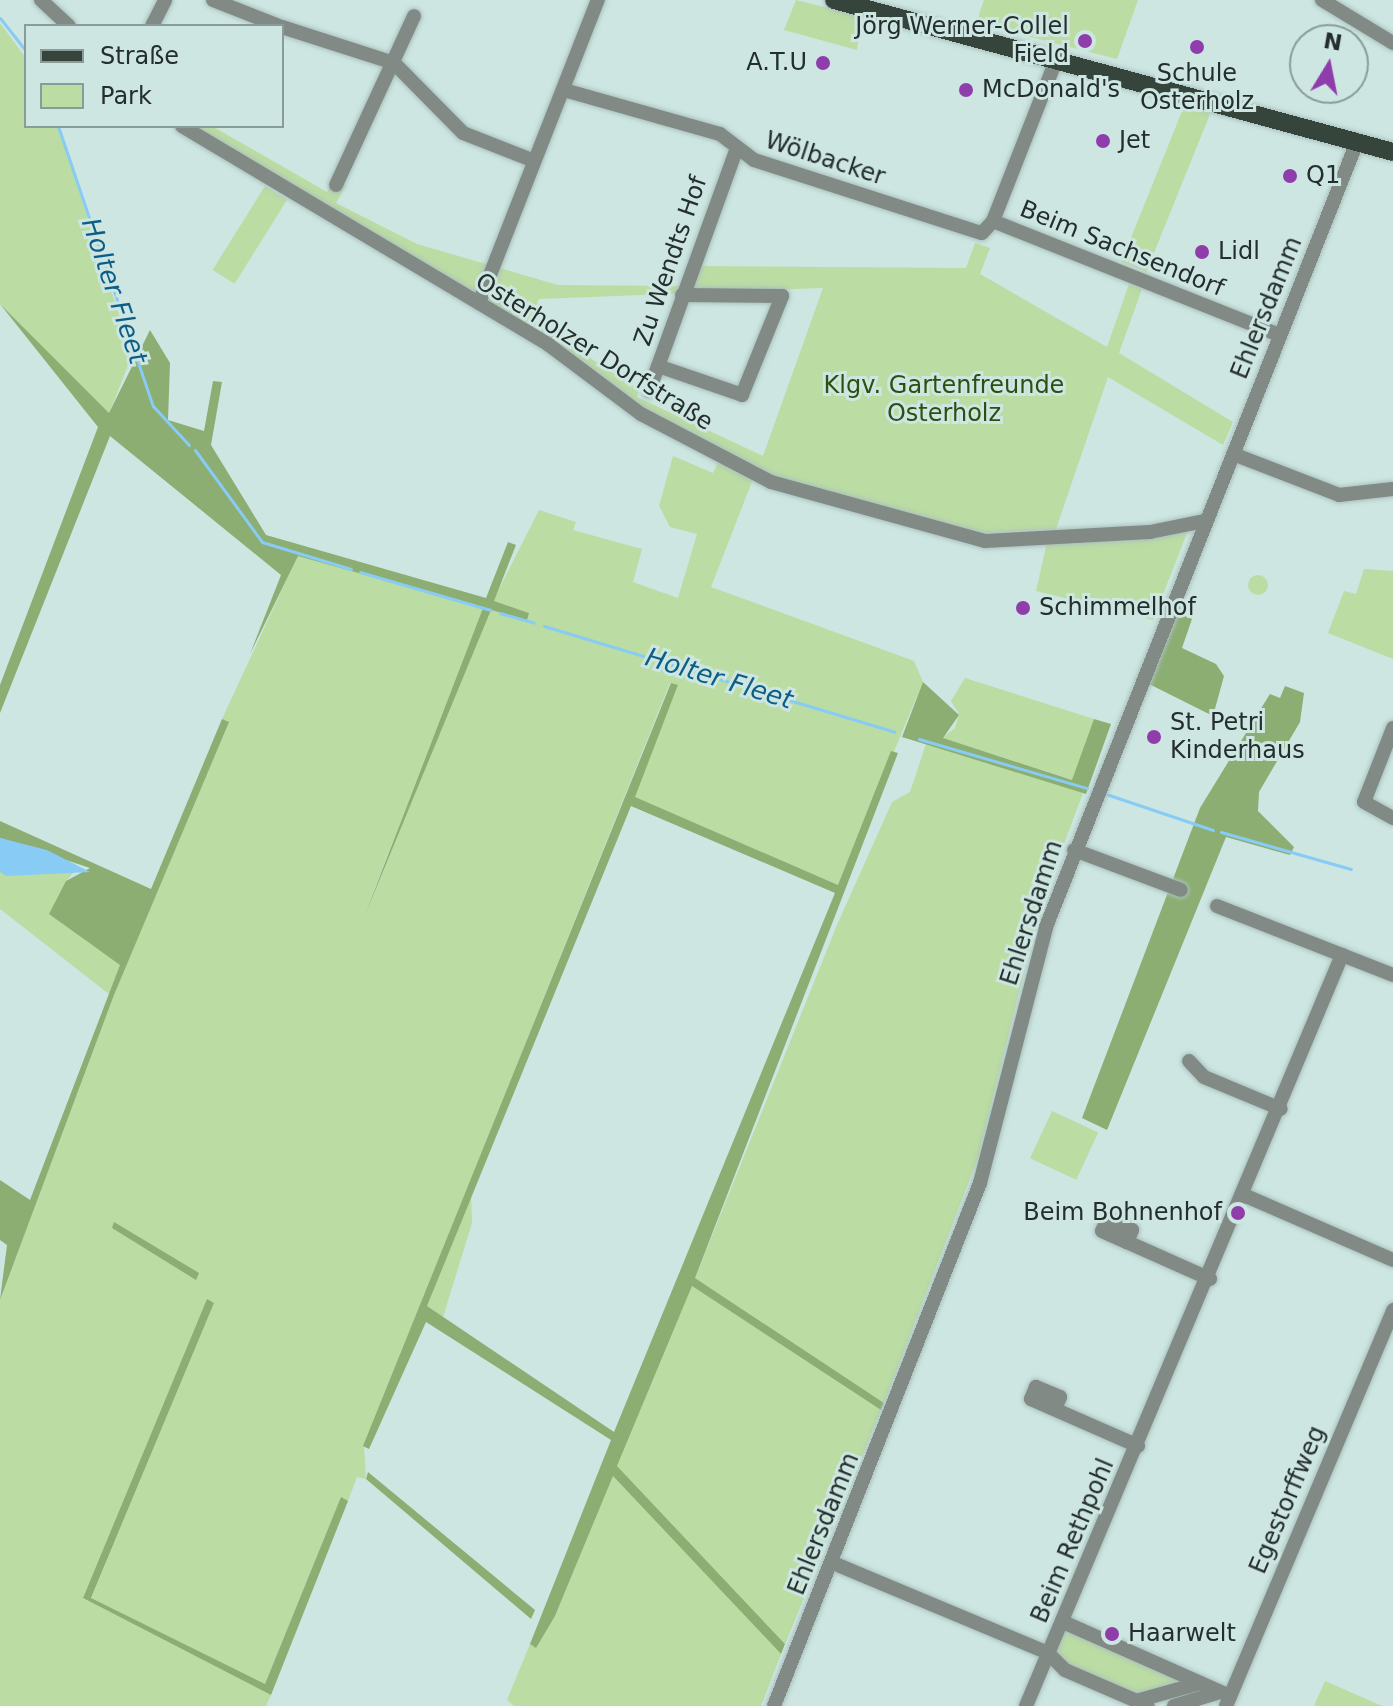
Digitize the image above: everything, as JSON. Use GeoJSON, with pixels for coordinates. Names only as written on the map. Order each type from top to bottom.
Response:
{"type":"FeatureCollection","features":[{"type":"Feature","properties":{"kind":"main road"},"geometry":{"type":"LineString","coordinates":[[834,0],[1393,152]]}},
{"type":"Feature","properties":{"kind":"street"},"geometry":{"type":"LineString","coordinates":[[41,0],[67,24]]}},
{"type":"Feature","properties":{"kind":"street"},"geometry":{"type":"LineString","coordinates":[[153,24],[165,0]]}},
{"type":"Feature","properties":{"kind":"street"},"geometry":{"type":"LineString","coordinates":[[213,0],[273,24]]}},
{"type":"Feature","properties":{"kind":"street"},"geometry":{"type":"LineString","coordinates":[[479,303],[598,0]]}},
{"type":"Feature","properties":{"kind":"street"},"geometry":{"type":"LineString","coordinates":[[1322,0],[1393,43]]}},
{"type":"Feature","properties":{"kind":"street"},"geometry":{"type":"LineString","coordinates":[[336,185],[414,16]]}},
{"type":"Feature","properties":{"kind":"street"},"geometry":{"type":"LineString","coordinates":[[284,28],[394,63],[463,133],[534,161]]}},
{"type":"Feature","properties":{"kind":"street"},"geometry":{"type":"LineString","coordinates":[[990,226],[1056,60]]}},
{"type":"Feature","properties":{"kind":"street","name":"Wölbacker"},"geometry":{"type":"LineString","coordinates":[[564,90],[720,134],[763,163],[990,226]]}},
{"type":"Feature","properties":{"kind":"street","name":"Osterholzer Dorfstraße"},"geometry":{"type":"LineString","coordinates":[[185,128],[479,303],[641,414],[783,487],[985,541],[1150,532],[1204,521]]}},
{"type":"Feature","properties":{"kind":"street","name":"Ehlersdamm"},"geometry":{"type":"LineString","coordinates":[[774,1706],[833,1563],[980,1183],[1046,927],[1074,850],[1357,142]]}},
{"type":"Feature","properties":{"kind":"street","name":"Zu Wendts Hof"},"geometry":{"type":"LineString","coordinates":[[649,391],[737,148]]}},
{"type":"Feature","properties":{"kind":"street","name":"Beim Sachsendorf"},"geometry":{"type":"LineString","coordinates":[[990,226],[1279,335]]}},
{"type":"Feature","properties":{"kind":"street"},"geometry":{"type":"LineString","coordinates":[[658,366],[742,395],[782,296],[682,295]]}},
{"type":"Feature","properties":{"kind":"street"},"geometry":{"type":"LineString","coordinates":[[1233,454],[1339,495],[1393,489]]}},
{"type":"Feature","properties":{"kind":"street"},"geometry":{"type":"LineString","coordinates":[[1393,728],[1364,802],[1393,818]]}},
{"type":"Feature","properties":{"kind":"street"},"geometry":{"type":"LineString","coordinates":[[1074,850],[1181,890]]}},
{"type":"Feature","properties":{"kind":"street"},"geometry":{"type":"LineString","coordinates":[[1217,906],[1393,975]]}},
{"type":"Feature","properties":{"kind":"street","name":"Beim Rethpohl"},"geometry":{"type":"LineString","coordinates":[[1026,1706],[1246,1196],[1342,955]]}},
{"type":"Feature","properties":{"kind":"street"},"geometry":{"type":"LineString","coordinates":[[1189,1061],[1204,1077],[1281,1109]]}},
{"type":"Feature","properties":{"kind":"street"},"geometry":{"type":"LineString","coordinates":[[1246,1196],[1393,1260]]}},
{"type":"Feature","properties":{"kind":"street"},"geometry":{"type":"LineString","coordinates":[[1127,1242],[1210,1279]]}},
{"type":"Feature","properties":{"kind":"street","name":"Egestorffweg"},"geometry":{"type":"LineString","coordinates":[[1225,1698],[1393,1310]]}},
{"type":"Feature","properties":{"kind":"street","name":"Beim Rethpohl"},"geometry":{"type":"LineString","coordinates":[[1055,1409],[1138,1446]]}},
{"type":"Feature","properties":{"kind":"street"},"geometry":{"type":"LineString","coordinates":[[833,1563],[1048,1653],[1065,1670],[1142,1703],[1201,1683]]}},
{"type":"Feature","properties":{"kind":"street"},"geometry":{"type":"LineString","coordinates":[[1063,1622],[1201,1683],[1225,1698]]}},
{"type":"Feature","properties":{"kind":"street"},"geometry":{"type":"LineString","coordinates":[[1174,1706],[1225,1698]]}},
{"type":"Feature","properties":{"kind":"green space"},"geometry":{"type":"Polygon","coordinates":[[[796,0],[861,16],[857,50],[784,30],[796,0]]]}},
{"type":"Feature","properties":{"kind":"green space","name":"Jörg Werner-Collel Field"},"geometry":{"type":"Polygon","coordinates":[[[984,0],[1138,0],[1117,59],[976,23],[984,0]]]}},
{"type":"Feature","properties":{"kind":"green space"},"geometry":{"type":"Polygon","coordinates":[[[0,23],[24,55],[24,128],[59,128],[132,355],[109,414],[0,304],[0,23]]]}},
{"type":"Feature","properties":{"kind":"green space"},"geometry":{"type":"Polygon","coordinates":[[[1185,104],[1210,114],[1146,272],[1121,262],[1185,104]]]}},
{"type":"Feature","properties":{"kind":"green space","name":"Klgv. Gartenfreunde Osterholz"},"geometry":{"type":"Polygon","coordinates":[[[195,128],[215,128],[327,192],[334,179],[346,185],[336,203],[417,244],[558,285],[681,286],[691,266],[966,268],[975,243],[990,248],[980,274],[1107,347],[1129,284],[1142,289],[1119,353],[1233,422],[1223,445],[1108,377],[1056,529],[984,533],[783,481],[651,416],[195,128]],[[823,288],[539,299],[531,319],[639,390],[637,397],[763,456],[823,288]]]}},
{"type":"Feature","properties":{"kind":"green space"},"geometry":{"type":"Polygon","coordinates":[[[265,186],[287,200],[235,284],[213,270],[265,186]]]}},
{"type":"Feature","properties":{"kind":"green space"},"geometry":{"type":"Polygon","coordinates":[[[0,304],[109,413],[150,330],[170,363],[168,420],[204,431],[213,381],[222,382],[211,445],[266,535],[486,598],[508,542],[516,545],[494,601],[529,613],[527,620],[491,610],[365,915],[483,608],[298,556],[250,654],[281,575],[110,436],[0,713],[0,685],[98,427],[0,304]]]}},
{"type":"Feature","properties":{"kind":"green space"},"geometry":{"type":"Polygon","coordinates":[[[673,456],[713,473],[718,462],[753,479],[711,587],[914,661],[923,682],[838,885],[634,797],[678,686],[670,683],[364,1446],[366,1479],[357,1477],[348,1501],[341,1498],[265,1684],[91,1599],[214,1303],[208,1300],[83,1598],[271,1695],[266,1706],[0,1706],[0,1300],[114,995],[228,723],[222,719],[298,555],[483,608],[365,914],[491,610],[526,620],[529,613],[493,601],[539,510],[576,522],[573,530],[642,549],[633,582],[678,598],[697,534],[670,527],[659,506],[673,456]]]}},
{"type":"Feature","properties":{"kind":"green space"},"geometry":{"type":"Polygon","coordinates":[[[1189,528],[1153,620],[1036,591],[1047,542],[1189,528]]]}},
{"type":"Feature","properties":{"kind":"green space"},"geometry":{"type":"Polygon","coordinates":[[[1364,569],[1393,571],[1393,659],[1328,633],[1344,591],[1356,594],[1364,569]]]}},
{"type":"Feature","properties":{"kind":"green space"},"geometry":{"type":"Polygon","coordinates":[[[1254,575],[1262,575],[1268,585],[1262,595],[1254,595],[1248,589],[1248,581],[1254,575]]]}},
{"type":"Feature","properties":{"kind":"green space"},"geometry":{"type":"Polygon","coordinates":[[[1178,613],[1192,619],[1182,648],[1216,664],[1224,676],[1213,716],[1149,684],[1178,613]]]}},
{"type":"Feature","properties":{"kind":"green space"},"geometry":{"type":"Polygon","coordinates":[[[965,678],[1094,719],[1073,780],[942,738],[955,728],[959,714],[951,701],[965,678]]]}},
{"type":"Feature","properties":{"kind":"green space"},"geometry":{"type":"Polygon","coordinates":[[[923,682],[959,715],[943,738],[1072,780],[1094,719],[1111,724],[1086,794],[902,737],[923,682]]]}},
{"type":"Feature","properties":{"kind":"green space"},"geometry":{"type":"Polygon","coordinates":[[[671,683],[678,685],[635,797],[838,885],[891,751],[898,753],[695,1278],[884,1403],[881,1410],[692,1286],[617,1466],[785,1644],[781,1654],[613,1476],[555,1616],[536,1648],[530,1644],[611,1440],[426,1322],[369,1449],[363,1446],[671,683]],[[631,806],[427,1306],[614,1432],[835,893],[631,806]]]}},
{"type":"Feature","properties":{"kind":"green space"},"geometry":{"type":"Polygon","coordinates":[[[1285,686],[1304,693],[1300,722],[1259,792],[1258,811],[1294,847],[1290,855],[1226,837],[1107,1130],[1082,1118],[1200,808],[1270,694],[1280,698],[1285,686]]]}},
{"type":"Feature","properties":{"kind":"green space"},"geometry":{"type":"Polygon","coordinates":[[[222,719],[229,722],[114,995],[0,1300],[7,1245],[0,1240],[0,1180],[30,1200],[120,965],[49,914],[66,881],[90,868],[0,838],[0,821],[151,889],[222,719]]]}},
{"type":"Feature","properties":{"kind":"green space"},"geometry":{"type":"Polygon","coordinates":[[[926,744],[1083,793],[1040,908],[978,1158],[884,1403],[695,1278],[837,925],[892,802],[910,792],[926,744]]]}},
{"type":"Feature","properties":{"kind":"green space"},"geometry":{"type":"Polygon","coordinates":[[[77,869],[66,881],[86,941],[121,964],[109,994],[0,909],[0,872],[77,869]]]}},
{"type":"Feature","properties":{"kind":"green space"},"geometry":{"type":"Polygon","coordinates":[[[1052,1111],[1098,1133],[1076,1180],[1030,1158],[1052,1111]]]}},
{"type":"Feature","properties":{"kind":"green space"},"geometry":{"type":"Polygon","coordinates":[[[471,1195],[472,1223],[443,1317],[427,1306],[471,1195]]]}},
{"type":"Feature","properties":{"kind":"green space"},"geometry":{"type":"Polygon","coordinates":[[[114,1222],[199,1273],[196,1280],[112,1228],[114,1222]]]}},
{"type":"Feature","properties":{"kind":"green space"},"geometry":{"type":"Polygon","coordinates":[[[692,1286],[881,1410],[785,1644],[617,1466],[692,1286]]]}},
{"type":"Feature","properties":{"kind":"green space"},"geometry":{"type":"Polygon","coordinates":[[[207,1299],[214,1303],[91,1598],[265,1684],[341,1497],[348,1501],[271,1695],[83,1598],[207,1299]]]}},
{"type":"Feature","properties":{"kind":"green space"},"geometry":{"type":"Polygon","coordinates":[[[368,1472],[535,1610],[531,1619],[366,1479],[368,1472]]]}},
{"type":"Feature","properties":{"kind":"green space"},"geometry":{"type":"Polygon","coordinates":[[[613,1476],[781,1654],[761,1706],[514,1706],[507,1700],[530,1644],[535,1647],[555,1616],[613,1476]]]}},
{"type":"Feature","properties":{"kind":"green space"},"geometry":{"type":"Polygon","coordinates":[[[1065,1631],[1188,1681],[1137,1696],[1076,1671],[1055,1653],[1065,1631]]]}},
{"type":"Feature","properties":{"kind":"green space"},"geometry":{"type":"Polygon","coordinates":[[[1325,1681],[1382,1706],[1314,1706],[1325,1681]]]}},
{"type":"Feature","properties":{"kind":"water"},"geometry":{"type":"Polygon","coordinates":[[[0,838],[47,850],[90,872],[6,876],[0,872],[0,838]]]}},
{"type":"Feature","properties":{"kind":"waterway","name":"Holter Fleet"},"geometry":{"type":"LineString","coordinates":[[0,18],[24,48]]}},
{"type":"Feature","properties":{"kind":"waterway","name":"Holter Fleet"},"geometry":{"type":"LineString","coordinates":[[59,128],[153,406],[189,445]]}},
{"type":"Feature","properties":{"kind":"waterway","name":"Holter Fleet"},"geometry":{"type":"LineString","coordinates":[[195,450],[262,542],[351,569]]}},
{"type":"Feature","properties":{"kind":"waterway","name":"Holter Fleet"},"geometry":{"type":"LineString","coordinates":[[360,572],[491,610]]}},
{"type":"Feature","properties":{"kind":"waterway","name":"Holter Fleet"},"geometry":{"type":"LineString","coordinates":[[500,613],[534,623]]}},
{"type":"Feature","properties":{"kind":"waterway","name":"Holter Fleet"},"geometry":{"type":"LineString","coordinates":[[544,626],[894,732]]}},
{"type":"Feature","properties":{"kind":"waterway","name":"Holter Fleet"},"geometry":{"type":"LineString","coordinates":[[919,739],[1087,788]]}},
{"type":"Feature","properties":{"kind":"waterway","name":"Holter Fleet"},"geometry":{"type":"LineString","coordinates":[[1103,793],[1213,830]]}},
{"type":"Feature","properties":{"kind":"waterway","name":"Holter Fleet"},"geometry":{"type":"LineString","coordinates":[[1221,832],[1351,869]]}},
{"type":"Feature","properties":{"kind":"place","name":"Jörg Werner-Collel Field"},"geometry":{"type":"Point","coordinates":[1085,41]}},
{"type":"Feature","properties":{"kind":"place","name":"Schule Osterholz"},"geometry":{"type":"Point","coordinates":[1197,47]}},
{"type":"Feature","properties":{"kind":"place","name":"A.T.U"},"geometry":{"type":"Point","coordinates":[823,63]}},
{"type":"Feature","properties":{"kind":"place","name":"McDonald's"},"geometry":{"type":"Point","coordinates":[966,90]}},
{"type":"Feature","properties":{"kind":"place","name":"Jet"},"geometry":{"type":"Point","coordinates":[1103,141]}},
{"type":"Feature","properties":{"kind":"place","name":"Q1"},"geometry":{"type":"Point","coordinates":[1290,176]}},
{"type":"Feature","properties":{"kind":"place","name":"Lidl"},"geometry":{"type":"Point","coordinates":[1202,252]}},
{"type":"Feature","properties":{"kind":"place","name":"Schimmelhof"},"geometry":{"type":"Point","coordinates":[1023,608]}},
{"type":"Feature","properties":{"kind":"place","name":"St. Petri Kinderhaus"},"geometry":{"type":"Point","coordinates":[1154,737]}},
{"type":"Feature","properties":{"kind":"place","name":"Beim Bohnenhof"},"geometry":{"type":"Point","coordinates":[1238,1213]}},
{"type":"Feature","properties":{"kind":"place","name":"Haarwelt"},"geometry":{"type":"Point","coordinates":[1112,1634]}}]}
